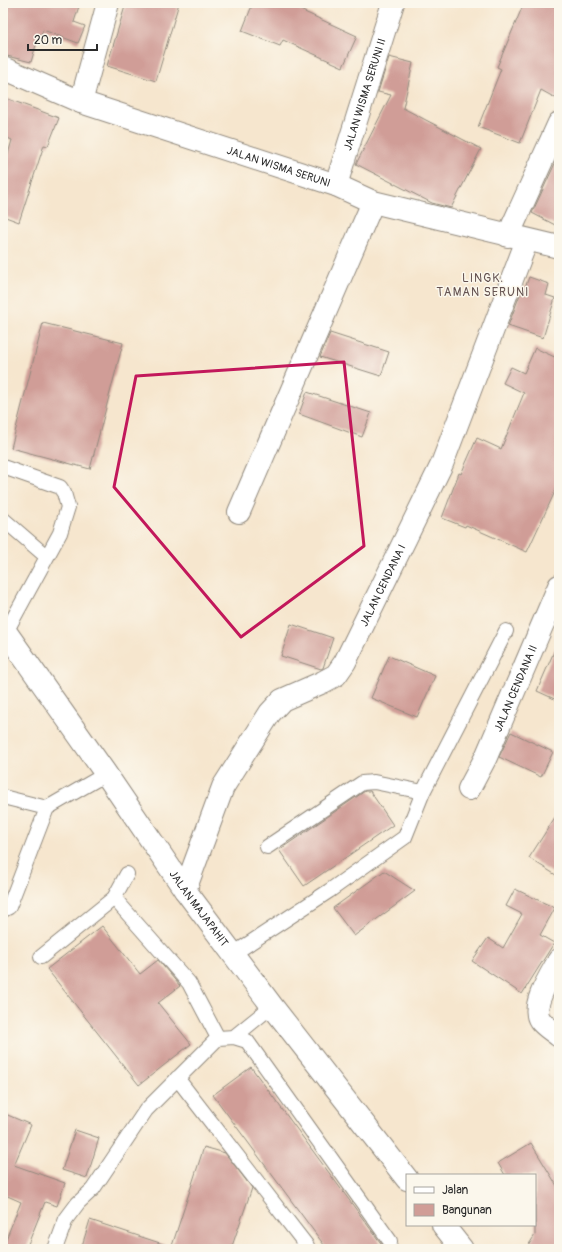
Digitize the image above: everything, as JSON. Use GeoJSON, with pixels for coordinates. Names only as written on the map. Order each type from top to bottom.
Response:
{"type":"FeatureCollection","features":[{"type":"Feature","properties":{"kind":"street"},"geometry":{"type":"LineString","coordinates":[[82,102],[108,3]]}},
{"type":"Feature","properties":{"kind":"street","name":"JALAN WISMA SERUNI II"},"geometry":{"type":"LineString","coordinates":[[336,185],[393,3]]}},
{"type":"Feature","properties":{"kind":"street","name":"JALAN WISMA SERUNI"},"geometry":{"type":"LineString","coordinates":[[3,68],[82,102],[336,185],[373,202],[559,247]]}},
{"type":"Feature","properties":{"kind":"street","name":"JALAN CENDANA I"},"geometry":{"type":"LineString","coordinates":[[185,890],[223,787],[270,713],[282,700],[323,682],[336,674],[345,662],[442,464],[517,238],[559,123]]}},
{"type":"Feature","properties":{"kind":"street"},"geometry":{"type":"LineString","coordinates":[[238,512],[373,202]]}},
{"type":"Feature","properties":{"kind":"street","name":"JALAN CENDANA II"},"geometry":{"type":"LineString","coordinates":[[469,790],[486,757],[559,586]]}},
{"type":"Feature","properties":{"kind":"street","name":"JALAN MAJAPAHIT"},"geometry":{"type":"LineString","coordinates":[[4,630],[106,774],[185,890],[272,1006],[406,1178]]}},
{"type":"Feature","properties":{"kind":"street"},"geometry":{"type":"LineString","coordinates":[[559,960],[539,998],[537,1012],[539,1020],[559,1036]]}},
{"type":"Feature","properties":{"kind":"street"},"geometry":{"type":"LineString","coordinates":[[444,1226],[462,1249]]}},
{"type":"Feature","properties":{"kind":"lane"},"geometry":{"type":"LineString","coordinates":[[3,466],[60,487],[67,499],[66,514],[60,533],[47,558],[4,630]]}},
{"type":"Feature","properties":{"kind":"lane"},"geometry":{"type":"LineString","coordinates":[[3,519],[47,558]]}},
{"type":"Feature","properties":{"kind":"lane"},"geometry":{"type":"LineString","coordinates":[[233,954],[329,891],[405,837],[423,792],[506,631]]}},
{"type":"Feature","properties":{"kind":"lane"},"geometry":{"type":"LineString","coordinates":[[3,910],[9,907],[47,808],[106,774]]}},
{"type":"Feature","properties":{"kind":"lane"},"geometry":{"type":"LineString","coordinates":[[267,847],[362,783],[374,782],[423,792]]}},
{"type":"Feature","properties":{"kind":"lane"},"geometry":{"type":"LineString","coordinates":[[3,797],[47,808]]}},
{"type":"Feature","properties":{"kind":"lane"},"geometry":{"type":"LineString","coordinates":[[41,957],[114,898],[127,874]]}},
{"type":"Feature","properties":{"kind":"lane"},"geometry":{"type":"LineString","coordinates":[[114,898],[189,983],[218,1038]]}},
{"type":"Feature","properties":{"kind":"lane"},"geometry":{"type":"LineString","coordinates":[[234,1036],[272,1006]]}},
{"type":"Feature","properties":{"kind":"lane"},"geometry":{"type":"LineString","coordinates":[[55,1249],[66,1219],[78,1203],[93,1189],[146,1110],[218,1038],[234,1036],[246,1041],[390,1241]]}},
{"type":"Feature","properties":{"kind":"lane"},"geometry":{"type":"LineString","coordinates":[[177,1078],[307,1246]]}},
{"type":"Feature","properties":{"kind":"highlighted area"},"geometry":{"type":"Polygon","coordinates":[[[344,362],[364,546],[241,637],[114,487],[136,376],[344,362]]]}},
{"type":"Feature","properties":{"kind":"building"},"geometry":{"type":"Polygon","coordinates":[[[3,3],[80,3],[74,22],[85,26],[78,43],[43,30],[41,36],[39,35],[31,62],[3,55],[3,3]]]}},
{"type":"Feature","properties":{"kind":"building"},"geometry":{"type":"Polygon","coordinates":[[[126,3],[179,3],[156,81],[107,66],[126,3]]]}},
{"type":"Feature","properties":{"kind":"building"},"geometry":{"type":"Polygon","coordinates":[[[253,3],[285,3],[357,36],[343,67],[283,40],[280,46],[242,31],[253,3]]]}},
{"type":"Feature","properties":{"kind":"building"},"geometry":{"type":"Polygon","coordinates":[[[524,3],[549,3],[559,9],[559,100],[541,90],[520,143],[478,127],[501,69],[497,67],[524,3]]]}},
{"type":"Feature","properties":{"kind":"building"},"geometry":{"type":"Polygon","coordinates":[[[389,57],[413,63],[403,108],[481,149],[451,208],[432,203],[356,164],[391,95],[378,92],[389,57]]]}},
{"type":"Feature","properties":{"kind":"building"},"geometry":{"type":"Polygon","coordinates":[[[3,97],[59,118],[48,146],[44,145],[19,222],[3,216],[3,172],[12,140],[3,136],[3,97]]]}},
{"type":"Feature","properties":{"kind":"building"},"geometry":{"type":"Polygon","coordinates":[[[559,155],[559,227],[532,213],[559,155]]]}},
{"type":"Feature","properties":{"kind":"building"},"geometry":{"type":"Polygon","coordinates":[[[529,277],[549,284],[546,295],[555,298],[543,338],[508,326],[521,292],[523,293],[529,277]]]}},
{"type":"Feature","properties":{"kind":"building"},"geometry":{"type":"Polygon","coordinates":[[[43,323],[123,343],[90,469],[11,448],[43,323]]]}},
{"type":"Feature","properties":{"kind":"building"},"geometry":{"type":"Polygon","coordinates":[[[330,333],[389,352],[381,376],[320,357],[330,333]]]}},
{"type":"Feature","properties":{"kind":"building"},"geometry":{"type":"Polygon","coordinates":[[[535,348],[559,359],[559,483],[527,552],[466,525],[465,527],[442,518],[459,473],[461,474],[477,438],[501,449],[524,393],[503,383],[511,367],[524,373],[535,348]]]}},
{"type":"Feature","properties":{"kind":"building"},"geometry":{"type":"Polygon","coordinates":[[[307,392],[371,413],[362,437],[299,414],[307,392]]]}},
{"type":"Feature","properties":{"kind":"building"},"geometry":{"type":"Polygon","coordinates":[[[291,624],[333,638],[323,668],[321,669],[281,656],[291,624]]]}},
{"type":"Feature","properties":{"kind":"building"},"geometry":{"type":"Polygon","coordinates":[[[559,640],[559,701],[537,691],[559,640]]]}},
{"type":"Feature","properties":{"kind":"building"},"geometry":{"type":"Polygon","coordinates":[[[389,656],[435,676],[417,717],[371,698],[389,656]]]}},
{"type":"Feature","properties":{"kind":"building"},"geometry":{"type":"Polygon","coordinates":[[[511,732],[553,752],[541,777],[499,757],[511,732]]]}},
{"type":"Feature","properties":{"kind":"building"},"geometry":{"type":"Polygon","coordinates":[[[365,791],[370,791],[393,825],[304,886],[279,850],[365,791]]]}},
{"type":"Feature","properties":{"kind":"building"},"geometry":{"type":"Polygon","coordinates":[[[559,811],[559,877],[529,858],[559,811]]]}},
{"type":"Feature","properties":{"kind":"building"},"geometry":{"type":"Polygon","coordinates":[[[384,871],[415,891],[354,936],[333,908],[384,871]]]}},
{"type":"Feature","properties":{"kind":"building"},"geometry":{"type":"Polygon","coordinates":[[[515,889],[555,908],[540,935],[554,943],[522,994],[472,961],[488,938],[503,948],[522,914],[506,906],[515,889]]]}},
{"type":"Feature","properties":{"kind":"building"},"geometry":{"type":"Polygon","coordinates":[[[102,926],[140,974],[158,960],[180,986],[158,1003],[191,1044],[139,1085],[47,969],[102,926]]]}},
{"type":"Feature","properties":{"kind":"building"},"geometry":{"type":"Polygon","coordinates":[[[251,1067],[385,1249],[327,1249],[213,1095],[251,1067]]]}},
{"type":"Feature","properties":{"kind":"building"},"geometry":{"type":"Polygon","coordinates":[[[3,1113],[31,1125],[14,1165],[65,1183],[57,1206],[45,1202],[26,1249],[17,1249],[4,1244],[21,1202],[3,1194],[3,1113]]]}},
{"type":"Feature","properties":{"kind":"building"},"geometry":{"type":"Polygon","coordinates":[[[75,1130],[99,1138],[87,1178],[62,1170],[75,1130]]]}},
{"type":"Feature","properties":{"kind":"building"},"geometry":{"type":"Polygon","coordinates":[[[531,1143],[559,1189],[559,1249],[526,1249],[535,1235],[536,1174],[504,1174],[498,1163],[531,1143]]]}},
{"type":"Feature","properties":{"kind":"building"},"geometry":{"type":"Polygon","coordinates":[[[204,1147],[225,1153],[252,1188],[231,1249],[171,1249],[204,1147]]]}},
{"type":"Feature","properties":{"kind":"building"},"geometry":{"type":"Polygon","coordinates":[[[90,1220],[166,1245],[166,1249],[81,1249],[90,1220]]]}},
{"type":"Feature","properties":{"kind":"district","name":"LINGK. TAMAN SERUNI"},"geometry":{"type":"Point","coordinates":[483,285]}}]}
